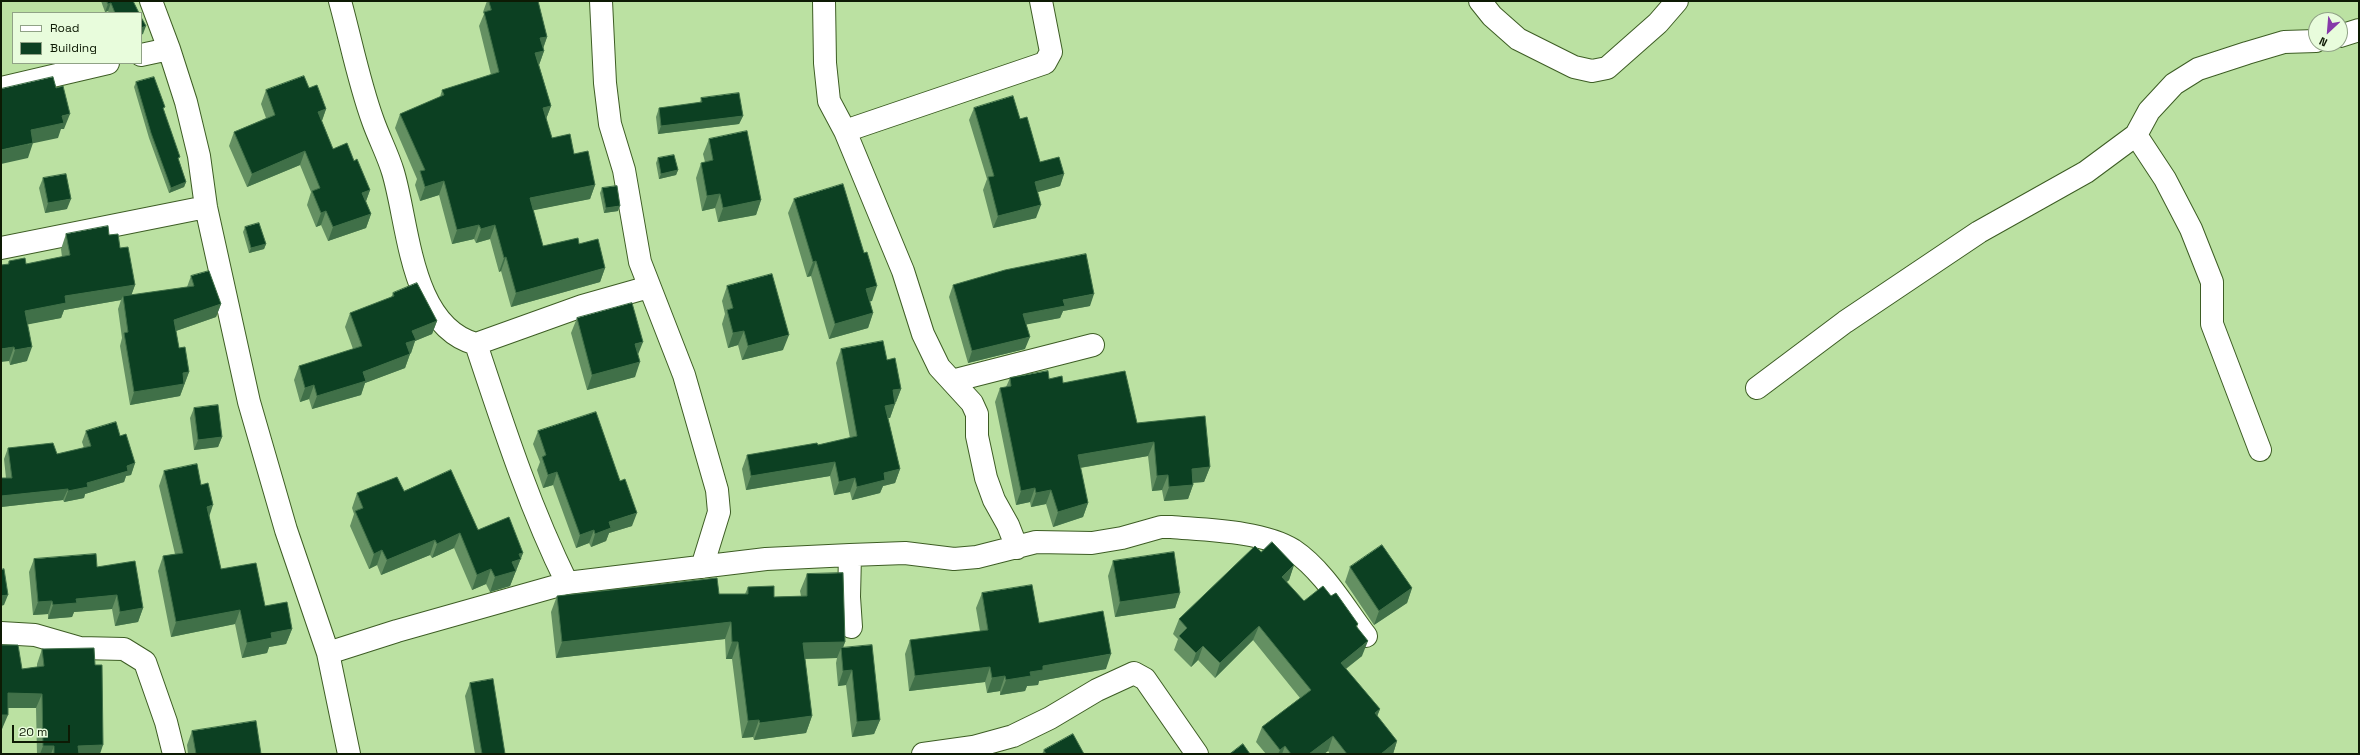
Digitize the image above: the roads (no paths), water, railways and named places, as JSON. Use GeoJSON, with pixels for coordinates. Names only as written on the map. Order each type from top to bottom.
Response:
{"type":"FeatureCollection","features":[{"type":"Feature","properties":{"kind":"street"},"geometry":{"type":"LineString","coordinates":[[150,1],[169,49],[199,156],[206,207],[251,409],[286,530],[328,653],[349,754]]}},
{"type":"Feature","properties":{"kind":"street"},"geometry":{"type":"LineString","coordinates":[[340,1],[372,120],[393,172],[412,264],[425,294],[438,315],[453,333],[463,340],[476,344],[582,306],[648,287]]}},
{"type":"Feature","properties":{"kind":"street"},"geometry":{"type":"LineString","coordinates":[[601,1],[605,83],[610,124],[624,170],[640,262],[648,287],[684,375],[717,490],[719,512],[702,567]]}},
{"type":"Feature","properties":{"kind":"street"},"geometry":{"type":"LineString","coordinates":[[824,1],[825,64],[829,101],[845,131],[903,271],[923,334],[939,367],[972,403],[976,414],[977,436],[986,478],[994,500],[1008,525],[1017,548]]}},
{"type":"Feature","properties":{"kind":"street"},"geometry":{"type":"LineString","coordinates":[[845,131],[1045,63],[1051,52],[1042,1]]}},
{"type":"Feature","properties":{"kind":"street"},"geometry":{"type":"LineString","coordinates":[[1480,1],[1492,16],[1518,39],[1574,67],[1592,71],[1607,68],[1658,23],[1676,1]]}},
{"type":"Feature","properties":{"kind":"street"},"geometry":{"type":"LineString","coordinates":[[2348,33],[2359,30]]}},
{"type":"Feature","properties":{"kind":"street"},"geometry":{"type":"LineString","coordinates":[[1757,388],[1845,322],[1979,232],[2086,172],[2136,135],[2150,112],[2174,84],[2198,69],[2284,42],[2308,41]]}},
{"type":"Feature","properties":{"kind":"street"},"geometry":{"type":"LineString","coordinates":[[142,55],[169,49]]}},
{"type":"Feature","properties":{"kind":"street"},"geometry":{"type":"LineString","coordinates":[[1,88],[104,64]]}},
{"type":"Feature","properties":{"kind":"street"},"geometry":{"type":"LineString","coordinates":[[2136,135],[2165,179],[2191,229],[2212,282],[2212,324],[2260,450]]}},
{"type":"Feature","properties":{"kind":"street"},"geometry":{"type":"LineString","coordinates":[[1,248],[206,207]]}},
{"type":"Feature","properties":{"kind":"street"},"geometry":{"type":"LineString","coordinates":[[476,344],[513,456],[535,513],[567,583]]}},
{"type":"Feature","properties":{"kind":"street"},"geometry":{"type":"LineString","coordinates":[[952,381],[1093,345]]}},
{"type":"Feature","properties":{"kind":"street"},"geometry":{"type":"LineString","coordinates":[[328,653],[397,631],[567,583],[766,559],[905,553],[962,558],[977,557],[1036,542],[1092,543],[1122,538],[1161,527],[1198,529],[1274,540],[1293,550],[1315,569],[1366,636]]}},
{"type":"Feature","properties":{"kind":"street"},"geometry":{"type":"LineString","coordinates":[[850,555],[849,597],[852,628]]}},
{"type":"Feature","properties":{"kind":"street"},"geometry":{"type":"LineString","coordinates":[[1,633],[35,635],[80,648],[124,649],[145,662],[166,722],[174,754]]}},
{"type":"Feature","properties":{"kind":"street"},"geometry":{"type":"LineString","coordinates":[[923,754],[973,747],[1013,736],[1050,718],[1097,690],[1134,673],[1145,679],[1197,754]]}}]}
